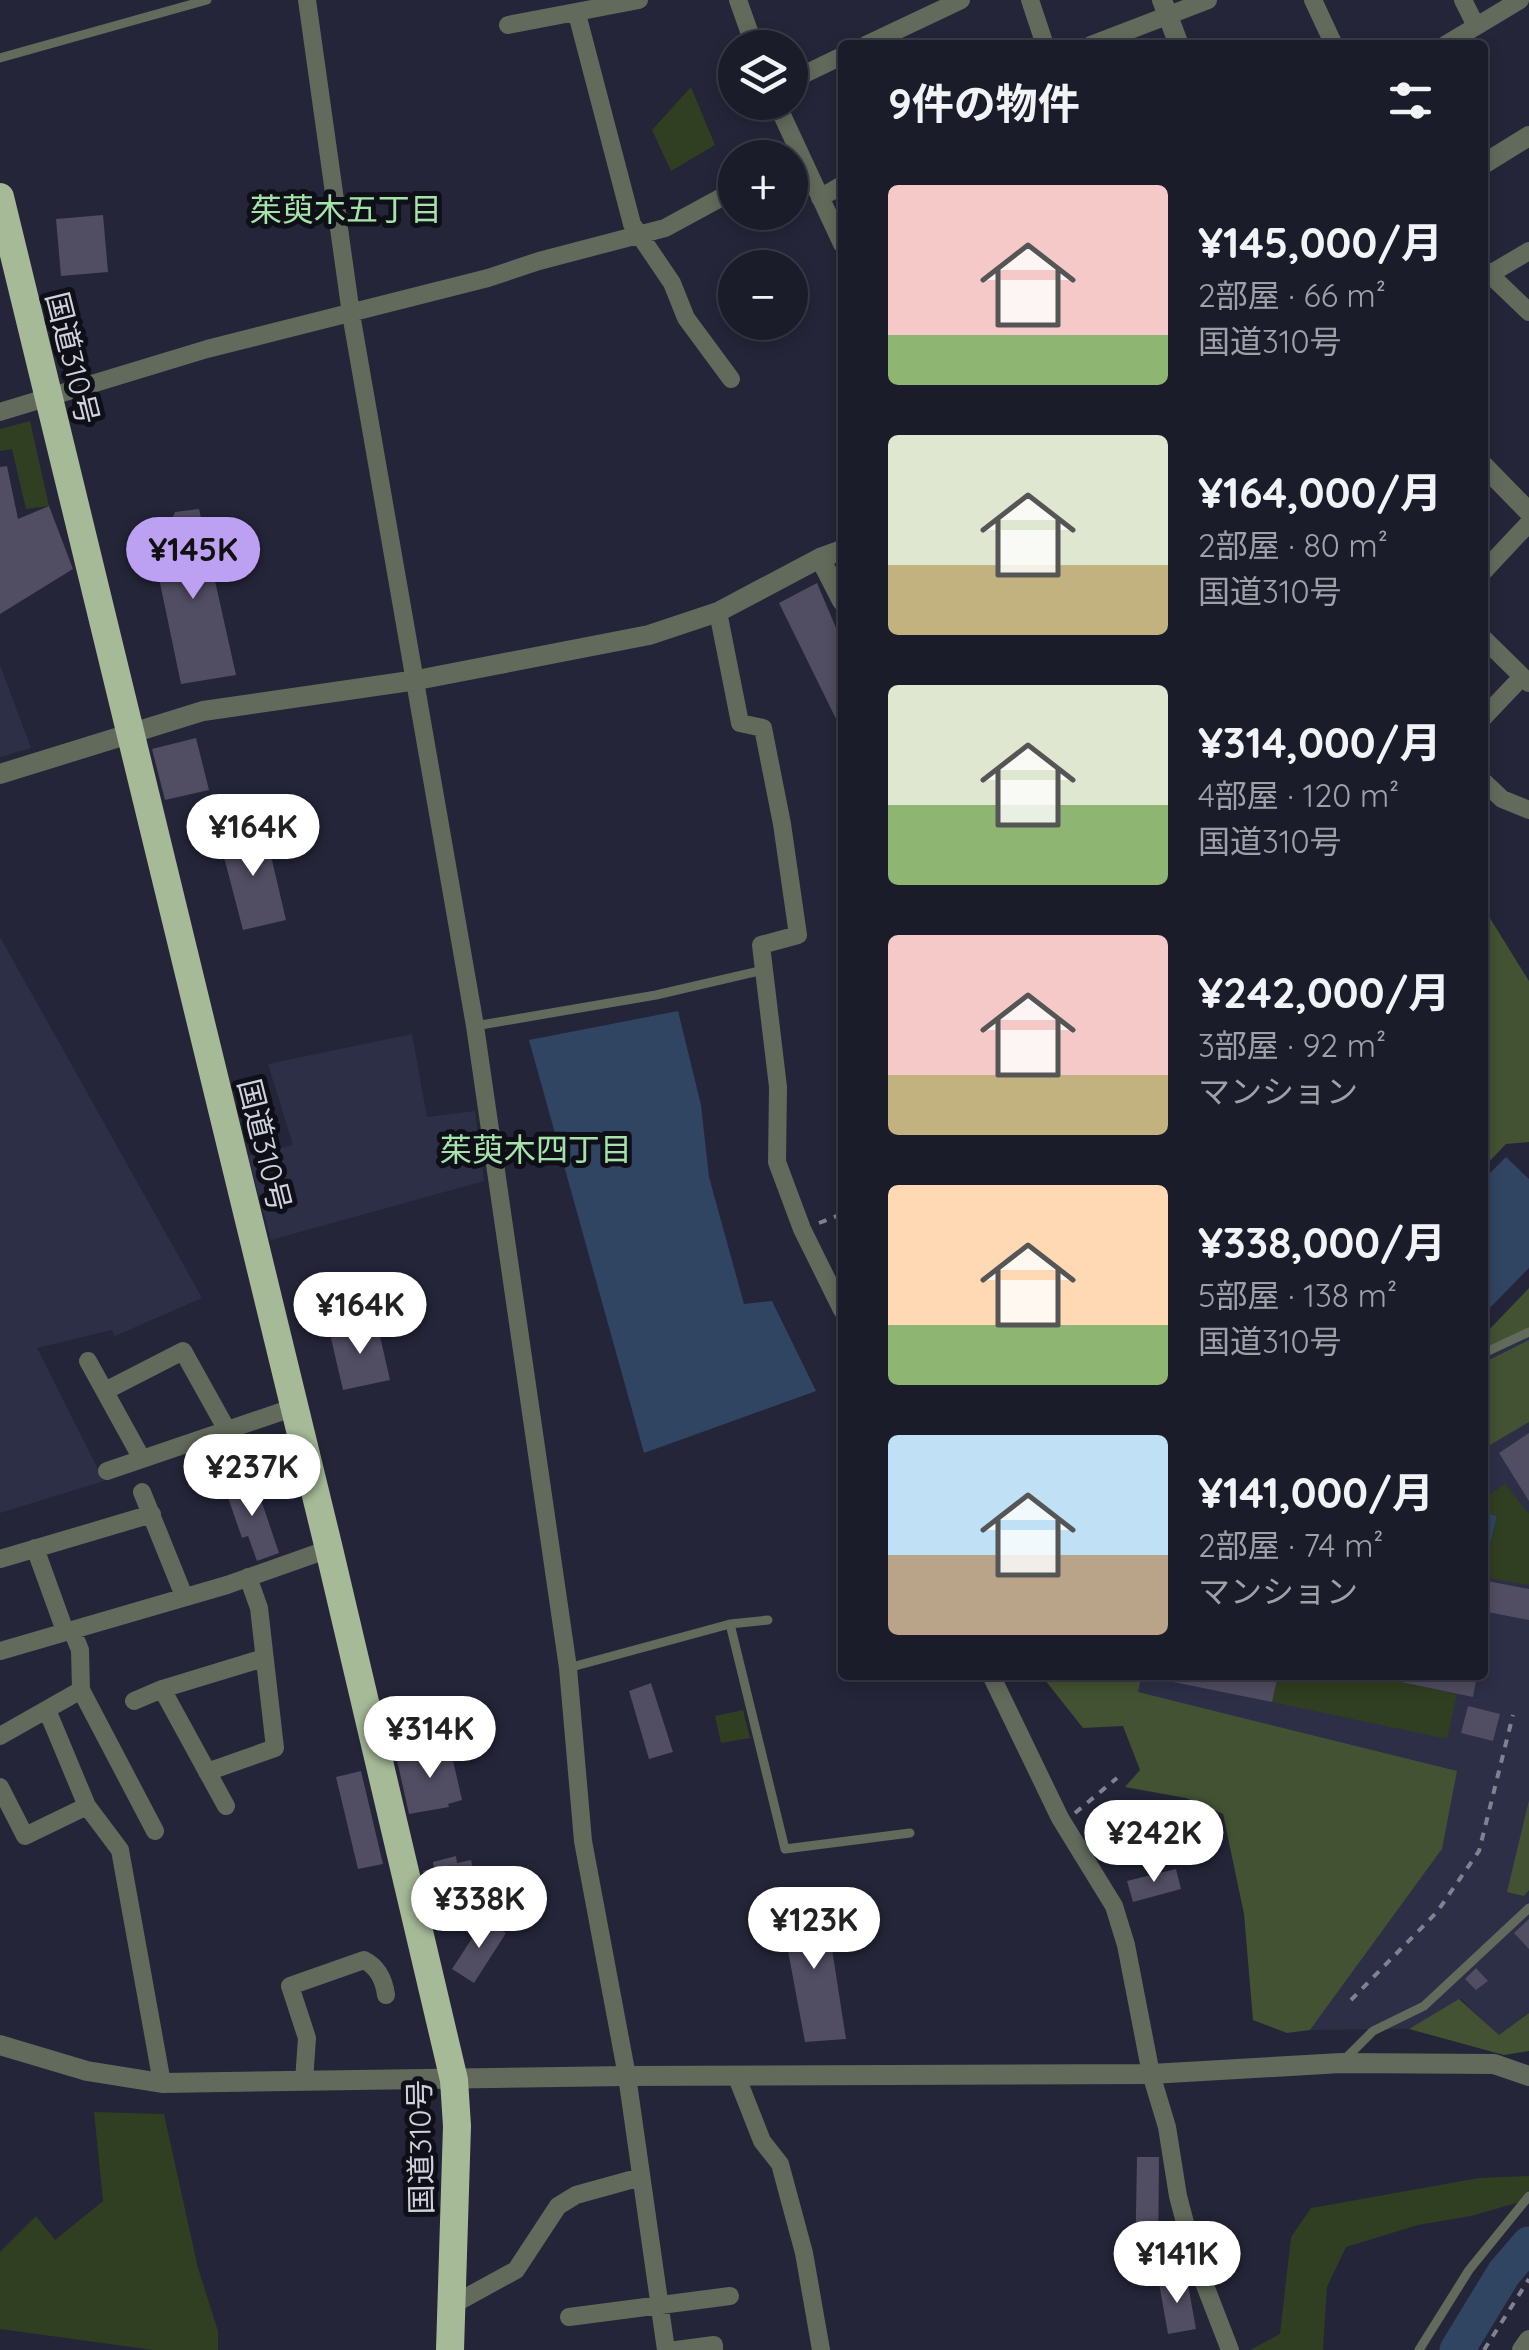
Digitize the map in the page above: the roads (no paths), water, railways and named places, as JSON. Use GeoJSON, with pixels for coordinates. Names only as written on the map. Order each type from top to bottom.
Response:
{"type":"FeatureCollection","features":[{"type":"Feature","properties":{"kind":"highway","name":"国道310号"},"geometry":{"type":"LineString","coordinates":[[0,196],[295,1407],[454,2080],[457,2126],[450,2350]]}},
{"type":"Feature","properties":{"kind":"street"},"geometry":{"type":"LineString","coordinates":[[307,0],[351,314],[476,1026],[568,1668],[583,1842],[627,2076],[666,2350]]}},
{"type":"Feature","properties":{"kind":"street"},"geometry":{"type":"LineString","coordinates":[[508,25],[639,0]]}},
{"type":"Feature","properties":{"kind":"street"},"geometry":{"type":"LineString","coordinates":[[738,0],[749,30]]}},
{"type":"Feature","properties":{"kind":"street"},"geometry":{"type":"LineString","coordinates":[[877,40],[962,0]]}},
{"type":"Feature","properties":{"kind":"street"},"geometry":{"type":"LineString","coordinates":[[1030,0],[1043,40]]}},
{"type":"Feature","properties":{"kind":"street"},"geometry":{"type":"LineString","coordinates":[[1101,40],[1164,7],[1208,0]]}},
{"type":"Feature","properties":{"kind":"street"},"geometry":{"type":"LineString","coordinates":[[1312,0],[1332,40]]}},
{"type":"Feature","properties":{"kind":"street"},"geometry":{"type":"LineString","coordinates":[[1463,0],[1476,26]]}},
{"type":"Feature","properties":{"kind":"street"},"geometry":{"type":"LineString","coordinates":[[1453,40],[1520,0]]}},
{"type":"Feature","properties":{"kind":"street"},"geometry":{"type":"LineString","coordinates":[[1164,7],[1177,40]]}},
{"type":"Feature","properties":{"kind":"street"},"geometry":{"type":"LineString","coordinates":[[577,14],[632,224],[672,282],[686,318],[730,379]]}},
{"type":"Feature","properties":{"kind":"street"},"geometry":{"type":"LineString","coordinates":[[808,72],[838,58]]}},
{"type":"Feature","properties":{"kind":"street"},"geometry":{"type":"LineString","coordinates":[[1488,161],[1529,136]]}},
{"type":"Feature","properties":{"kind":"street"},"geometry":{"type":"LineString","coordinates":[[808,178],[838,236]]}},
{"type":"Feature","properties":{"kind":"street"},"geometry":{"type":"LineString","coordinates":[[820,198],[838,187]]}},
{"type":"Feature","properties":{"kind":"street"},"geometry":{"type":"LineString","coordinates":[[0,412],[207,349],[665,228],[718,199]]}},
{"type":"Feature","properties":{"kind":"street"},"geometry":{"type":"LineString","coordinates":[[1488,269],[1529,251]]}},
{"type":"Feature","properties":{"kind":"street"},"geometry":{"type":"LineString","coordinates":[[1488,272],[1529,312]]}},
{"type":"Feature","properties":{"kind":"street"},"geometry":{"type":"LineString","coordinates":[[1488,470],[1529,512]]}},
{"type":"Feature","properties":{"kind":"street"},"geometry":{"type":"LineString","coordinates":[[1488,567],[1529,523]]}},
{"type":"Feature","properties":{"kind":"street"},"geometry":{"type":"LineString","coordinates":[[0,774],[203,711],[417,680],[649,635],[718,612],[838,551]]}},
{"type":"Feature","properties":{"kind":"street"},"geometry":{"type":"LineString","coordinates":[[820,558],[838,593]]}},
{"type":"Feature","properties":{"kind":"street"},"geometry":{"type":"LineString","coordinates":[[718,612],[740,723],[763,728],[798,935],[761,945],[778,1087],[777,1162],[802,1229],[838,1302]]}},
{"type":"Feature","properties":{"kind":"street"},"geometry":{"type":"LineString","coordinates":[[1488,643],[1525,680],[1488,714]]}},
{"type":"Feature","properties":{"kind":"street"},"geometry":{"type":"LineString","coordinates":[[1488,786],[1502,799],[1529,810]]}},
{"type":"Feature","properties":{"kind":"street"},"geometry":{"type":"LineString","coordinates":[[105,1391],[183,1351],[227,1430]]}},
{"type":"Feature","properties":{"kind":"street"},"geometry":{"type":"LineString","coordinates":[[88,1361],[142,1459]]}},
{"type":"Feature","properties":{"kind":"street"},"geometry":{"type":"LineString","coordinates":[[107,1471],[295,1407]]}},
{"type":"Feature","properties":{"kind":"street"},"geometry":{"type":"LineString","coordinates":[[142,1492],[184,1596]]}},
{"type":"Feature","properties":{"kind":"street"},"geometry":{"type":"LineString","coordinates":[[0,1560],[152,1514]]}},
{"type":"Feature","properties":{"kind":"street"},"geometry":{"type":"LineString","coordinates":[[35,1548],[80,1650],[81,1690],[155,1831]]}},
{"type":"Feature","properties":{"kind":"street"},"geometry":{"type":"LineString","coordinates":[[0,1651],[248,1578],[329,1549]]}},
{"type":"Feature","properties":{"kind":"street"},"geometry":{"type":"LineString","coordinates":[[248,1578],[259,1608],[275,1748]]}},
{"type":"Feature","properties":{"kind":"street"},"geometry":{"type":"LineString","coordinates":[[134,1701],[264,1658]]}},
{"type":"Feature","properties":{"kind":"street"},"geometry":{"type":"LineString","coordinates":[[993,1680],[1060,1818],[1114,1906],[1126,1945],[1150,2074],[1167,2127],[1178,2196],[1194,2256],[1230,2350]]}},
{"type":"Feature","properties":{"kind":"street"},"geometry":{"type":"LineString","coordinates":[[162,1689],[226,1806]]}},
{"type":"Feature","properties":{"kind":"street"},"geometry":{"type":"LineString","coordinates":[[0,1736],[81,1690]]}},
{"type":"Feature","properties":{"kind":"street"},"geometry":{"type":"LineString","coordinates":[[47,1710],[87,1806],[120,1850],[162,2083]]}},
{"type":"Feature","properties":{"kind":"street"},"geometry":{"type":"LineString","coordinates":[[207,1772],[294,1742]]}},
{"type":"Feature","properties":{"kind":"street"},"geometry":{"type":"LineString","coordinates":[[0,1787],[25,1836],[87,1806]]}},
{"type":"Feature","properties":{"kind":"street"},"geometry":{"type":"LineString","coordinates":[[304,2081],[307,2038],[290,1986],[364,1960],[374,1965],[385,1984],[386,1995]]}},
{"type":"Feature","properties":{"kind":"street"},"geometry":{"type":"LineString","coordinates":[[0,2045],[87,2071],[162,2083],[1150,2074],[1341,2064],[1494,2064],[1529,2076]]}},
{"type":"Feature","properties":{"kind":"street"},"geometry":{"type":"LineString","coordinates":[[736,2075],[762,2141],[780,2164],[804,2253],[821,2350]]}},
{"type":"Feature","properties":{"kind":"street"},"geometry":{"type":"LineString","coordinates":[[452,2305],[516,2270],[558,2206],[576,2195],[641,2177]]}},
{"type":"Feature","properties":{"kind":"street"},"geometry":{"type":"LineString","coordinates":[[569,2317],[730,2296]]}},
{"type":"Feature","properties":{"kind":"street"},"geometry":{"type":"LineString","coordinates":[[1522,2350],[1529,2340]]}},
{"type":"Feature","properties":{"kind":"street"},"geometry":{"type":"LineString","coordinates":[[676,2350],[714,2344],[714,2350]]}},
{"type":"Feature","properties":{"kind":"lane"},"geometry":{"type":"LineString","coordinates":[[0,58],[207,0]]}},
{"type":"Feature","properties":{"kind":"lane"},"geometry":{"type":"LineString","coordinates":[[476,1026],[656,995],[766,969]]}},
{"type":"Feature","properties":{"kind":"lane"},"geometry":{"type":"LineString","coordinates":[[1488,1351],[1529,1332]]}},
{"type":"Feature","properties":{"kind":"lane"},"geometry":{"type":"LineString","coordinates":[[568,1668],[730,1624],[768,1620]]}},
{"type":"Feature","properties":{"kind":"lane"},"geometry":{"type":"LineString","coordinates":[[730,1624],[785,1850],[910,1832]]}},
{"type":"Feature","properties":{"kind":"lane"},"geometry":{"type":"LineString","coordinates":[[1341,2064],[1374,2030],[1424,2006],[1529,1908]]}},
{"type":"Feature","properties":{"kind":"lane"},"geometry":{"type":"LineString","coordinates":[[1419,2350],[1468,2270],[1529,2196]]}},
{"type":"Feature","properties":{"kind":"waterway"},"geometry":{"type":"LineString","coordinates":[[1457,2350],[1504,2273],[1529,2244]]}},
{"type":"Feature","properties":{"kind":"district","name":"茱萸木五丁目"},"geometry":{"type":"Point","coordinates":[346,209]}},
{"type":"Feature","properties":{"kind":"district","name":"茱萸木四丁目"},"geometry":{"type":"Point","coordinates":[536,1149]}}]}
